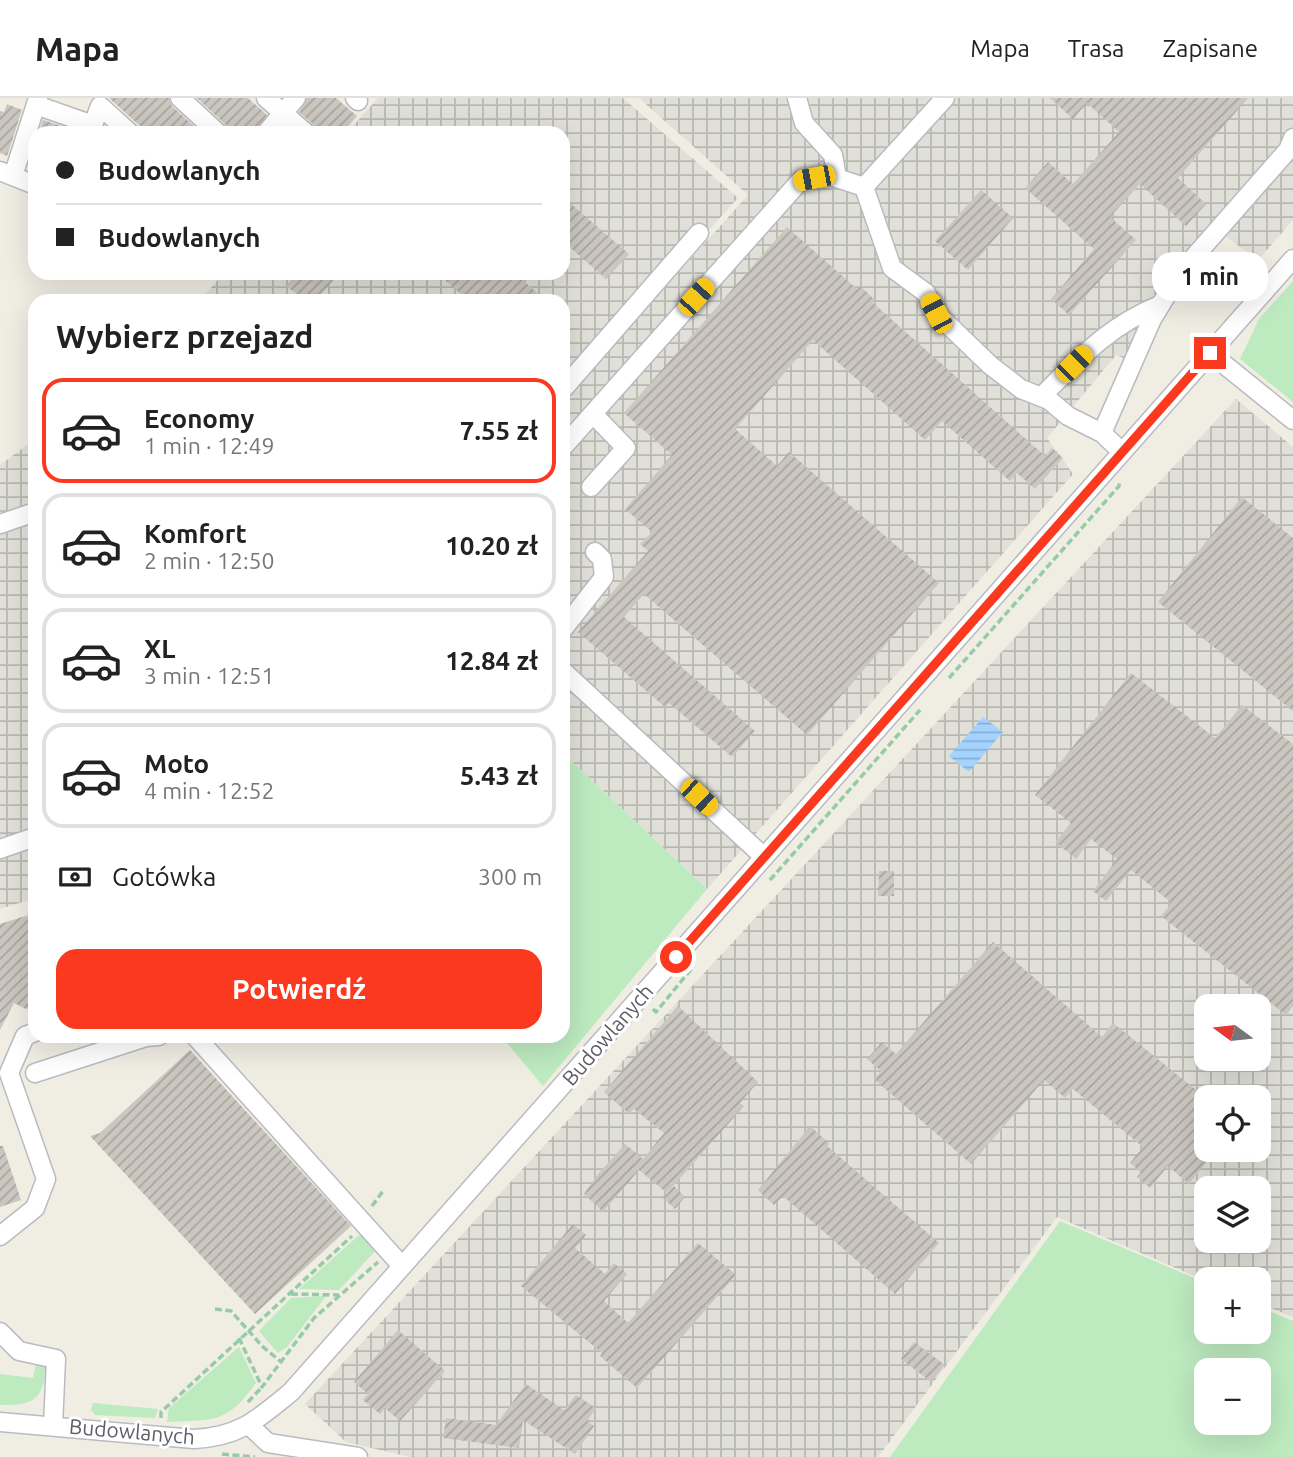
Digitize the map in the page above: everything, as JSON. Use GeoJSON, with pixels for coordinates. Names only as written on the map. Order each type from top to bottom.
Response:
{"type":"FeatureCollection","features":[{"type":"Feature","properties":{"kind":"street"},"geometry":{"type":"LineString","coordinates":[[180,98],[210,126]]}},
{"type":"Feature","properties":{"kind":"street"},"geometry":{"type":"LineString","coordinates":[[266,98],[298,126]]}},
{"type":"Feature","properties":{"kind":"street"},"geometry":{"type":"LineString","coordinates":[[272,126],[296,98]]}},
{"type":"Feature","properties":{"kind":"street"},"geometry":{"type":"LineString","coordinates":[[797,98],[804,123],[833,155],[837,178]]}},
{"type":"Feature","properties":{"kind":"street"},"geometry":{"type":"LineString","coordinates":[[864,187],[945,98]]}},
{"type":"Feature","properties":{"kind":"street"},"geometry":{"type":"LineString","coordinates":[[28,182],[6,174],[37,101],[86,126]]}},
{"type":"Feature","properties":{"kind":"street"},"geometry":{"type":"LineString","coordinates":[[93,126],[97,102]]}},
{"type":"Feature","properties":{"kind":"street"},"geometry":{"type":"LineString","coordinates":[[97,102],[123,126]]}},
{"type":"Feature","properties":{"kind":"street"},"geometry":{"type":"LineString","coordinates":[[1102,433],[1118,391],[1160,305],[1180,273],[1288,150],[1293,138]]}},
{"type":"Feature","properties":{"kind":"street"},"geometry":{"type":"LineString","coordinates":[[570,439],[800,181],[828,175],[864,187]]}},
{"type":"Feature","properties":{"kind":"street"},"geometry":{"type":"LineString","coordinates":[[864,187],[892,268],[926,293],[936,313],[990,365],[1021,388],[1102,433],[1122,452]]}},
{"type":"Feature","properties":{"kind":"street"},"geometry":{"type":"LineString","coordinates":[[570,381],[699,233]]}},
{"type":"Feature","properties":{"kind":"street","name":"Budowlanych"},"geometry":{"type":"LineString","coordinates":[[0,1422],[219,1438],[250,1426],[290,1392],[1293,259]]}},
{"type":"Feature","properties":{"kind":"street"},"geometry":{"type":"LineString","coordinates":[[1041,397],[1091,347],[1127,319],[1160,305]]}},
{"type":"Feature","properties":{"kind":"street"},"geometry":{"type":"LineString","coordinates":[[1210,353],[1293,420]]}},
{"type":"Feature","properties":{"kind":"street"},"geometry":{"type":"LineString","coordinates":[[591,487],[626,448],[593,414]]}},
{"type":"Feature","properties":{"kind":"street"},"geometry":{"type":"LineString","coordinates":[[0,524],[28,514]]}},
{"type":"Feature","properties":{"kind":"street"},"geometry":{"type":"LineString","coordinates":[[570,620],[604,577],[602,559],[595,552]]}},
{"type":"Feature","properties":{"kind":"street"},"geometry":{"type":"LineString","coordinates":[[570,678],[764,857]]}},
{"type":"Feature","properties":{"kind":"street"},"geometry":{"type":"LineString","coordinates":[[0,849],[28,839]]}},
{"type":"Feature","properties":{"kind":"street"},"geometry":{"type":"LineString","coordinates":[[0,1236],[35,1208],[46,1179],[9,1073],[25,1036],[28,1035]]}},
{"type":"Feature","properties":{"kind":"street"},"geometry":{"type":"LineString","coordinates":[[35,1073],[127,1043]]}},
{"type":"Feature","properties":{"kind":"street"},"geometry":{"type":"LineString","coordinates":[[201,1043],[402,1266]]}},
{"type":"Feature","properties":{"kind":"street"},"geometry":{"type":"LineString","coordinates":[[0,1332],[19,1350],[57,1359],[53,1426]]}},
{"type":"Feature","properties":{"kind":"street"},"geometry":{"type":"LineString","coordinates":[[250,1426],[268,1443],[358,1457]]}},
{"type":"Feature","properties":{"kind":"path"},"geometry":{"type":"LineString","coordinates":[[160,1424],[161,1412],[355,1234]]}},
{"type":"Feature","properties":{"kind":"path"},"geometry":{"type":"LineString","coordinates":[[289,1294],[339,1295]]}},
{"type":"Feature","properties":{"kind":"path"},"geometry":{"type":"LineString","coordinates":[[215,1309],[231,1311],[250,1329],[262,1346],[281,1362]]}},
{"type":"Feature","properties":{"kind":"path"},"geometry":{"type":"LineString","coordinates":[[239,1338],[262,1387]]}},
{"type":"Feature","properties":{"kind":"shaded area"},"geometry":{"type":"Polygon","coordinates":[[[378,98],[623,98],[738,198],[570,382],[570,294],[205,294],[218,280],[570,280],[570,126],[353,126],[378,98]]]}},
{"type":"Feature","properties":{"kind":"shaded area"},"geometry":{"type":"Polygon","coordinates":[[[639,98],[1293,98],[1293,220],[1258,260],[1225,236],[1173,298],[1140,365],[1116,355],[1047,438],[1073,474],[707,889],[570,760],[570,393],[748,195],[639,98]]]}},
{"type":"Feature","properties":{"kind":"shaded area"},"geometry":{"type":"Polygon","coordinates":[[[1236,399],[1293,447],[1293,1317],[1271,1308],[1271,1267],[1194,1267],[1194,1276],[1057,1217],[878,1457],[410,1457],[346,1442],[305,1404],[1236,399]]]}},
{"type":"Feature","properties":{"kind":"shaded area"},"geometry":{"type":"Polygon","coordinates":[[[28,444],[28,900],[0,909],[0,465],[28,444]]]}},
{"type":"Feature","properties":{"kind":"green space"},"geometry":{"type":"Polygon","coordinates":[[[1293,281],[1293,402],[1240,359],[1259,319],[1293,281]]]}},
{"type":"Feature","properties":{"kind":"green space"},"geometry":{"type":"Polygon","coordinates":[[[570,760],[707,889],[543,1086],[507,1043],[570,1043],[570,760]]]}},
{"type":"Feature","properties":{"kind":"green space"},"geometry":{"type":"Polygon","coordinates":[[[1060,1221],[1194,1278],[1194,1344],[1271,1344],[1271,1312],[1293,1321],[1293,1457],[890,1457],[1060,1221]]]}},
{"type":"Feature","properties":{"kind":"green space"},"geometry":{"type":"Polygon","coordinates":[[[367,1232],[378,1248],[339,1290],[299,1289],[358,1236],[367,1232]]]}},
{"type":"Feature","properties":{"kind":"green space"},"geometry":{"type":"Polygon","coordinates":[[[326,1296],[287,1347],[278,1353],[259,1331],[291,1298],[326,1296]]]}},
{"type":"Feature","properties":{"kind":"green space"},"geometry":{"type":"Polygon","coordinates":[[[239,1347],[256,1383],[245,1397],[227,1413],[218,1417],[167,1422],[169,1408],[239,1347]]]}},
{"type":"Feature","properties":{"kind":"green space"},"geometry":{"type":"Polygon","coordinates":[[[36,1364],[45,1367],[39,1394],[28,1402],[0,1405],[0,1374],[33,1378],[36,1364]]]}},
{"type":"Feature","properties":{"kind":"green space"},"geometry":{"type":"Polygon","coordinates":[[[93,1403],[158,1409],[155,1418],[95,1415],[91,1410],[93,1403]]]}},
{"type":"Feature","properties":{"kind":"water"},"geometry":{"type":"Polygon","coordinates":[[[983,717],[1003,732],[969,772],[949,756],[983,717]]]}},
{"type":"Feature","properties":{"kind":"building"},"geometry":{"type":"Polygon","coordinates":[[[109,98],[169,98],[172,106],[193,126],[140,126],[109,98]]]}},
{"type":"Feature","properties":{"kind":"building"},"geometry":{"type":"Polygon","coordinates":[[[197,98],[248,98],[267,115],[260,126],[226,125],[197,98]]]}},
{"type":"Feature","properties":{"kind":"building"},"geometry":{"type":"Polygon","coordinates":[[[307,98],[336,98],[357,116],[348,126],[314,126],[299,112],[307,98]]]}},
{"type":"Feature","properties":{"kind":"building"},"geometry":{"type":"Polygon","coordinates":[[[1050,98],[1248,98],[1178,178],[1206,204],[1186,226],[1140,184],[1110,217],[1136,240],[1069,315],[1051,299],[1094,249],[1025,188],[1048,162],[1073,184],[1119,132],[1087,103],[1073,119],[1050,98]]]}},
{"type":"Feature","properties":{"kind":"building"},"geometry":{"type":"Polygon","coordinates":[[[7,104],[22,110],[7,156],[0,153],[0,111],[4,112],[7,104]]]}},
{"type":"Feature","properties":{"kind":"building"},"geometry":{"type":"Polygon","coordinates":[[[43,120],[61,126],[41,126],[43,120]]]}},
{"type":"Feature","properties":{"kind":"building"},"geometry":{"type":"Polygon","coordinates":[[[981,190],[1013,218],[968,270],[935,241],[981,190]]]}},
{"type":"Feature","properties":{"kind":"building"},"geometry":{"type":"Polygon","coordinates":[[[570,203],[629,254],[606,279],[570,247],[570,203]]]}},
{"type":"Feature","properties":{"kind":"building"},"geometry":{"type":"Polygon","coordinates":[[[787,227],[857,289],[860,286],[875,300],[872,302],[1045,456],[1052,448],[1063,458],[1035,489],[1017,473],[1010,481],[942,421],[925,440],[813,340],[735,429],[777,466],[789,452],[939,583],[807,735],[644,594],[624,617],[755,731],[732,757],[669,703],[665,707],[578,632],[648,551],[640,544],[652,532],[625,509],[672,455],[624,413],[787,227]]]}},
{"type":"Feature","properties":{"kind":"building"},"geometry":{"type":"Polygon","coordinates":[[[292,280],[334,280],[321,294],[297,294],[286,286],[292,280]]]}},
{"type":"Feature","properties":{"kind":"building"},"geometry":{"type":"Polygon","coordinates":[[[445,280],[522,280],[539,294],[461,294],[445,280]]]}},
{"type":"Feature","properties":{"kind":"building"},"geometry":{"type":"Polygon","coordinates":[[[1242,497],[1293,538],[1293,711],[1158,602],[1242,497]]]}},
{"type":"Feature","properties":{"kind":"building"},"geometry":{"type":"Polygon","coordinates":[[[1131,673],[1215,738],[1242,705],[1293,744],[1293,1006],[1286,1015],[1271,1003],[1271,994],[1259,994],[1161,916],[1172,903],[1131,870],[1106,901],[1093,891],[1117,859],[1091,839],[1076,859],[1055,842],[1071,823],[1035,795],[1131,673]]]}},
{"type":"Feature","properties":{"kind":"building"},"geometry":{"type":"Polygon","coordinates":[[[879,871],[894,871],[894,896],[878,896],[879,871]]]}},
{"type":"Feature","properties":{"kind":"building"},"geometry":{"type":"Polygon","coordinates":[[[28,915],[28,1008],[14,1003],[0,1030],[0,924],[28,915]]]}},
{"type":"Feature","properties":{"kind":"building"},"geometry":{"type":"Polygon","coordinates":[[[993,942],[1102,1037],[1113,1023],[1194,1088],[1194,1162],[1206,1162],[1189,1184],[1168,1166],[1150,1188],[1137,1177],[1141,1172],[1130,1163],[1143,1147],[1073,1089],[1065,1098],[1044,1080],[971,1164],[874,1079],[881,1071],[867,1059],[882,1042],[896,1054],[993,942]]]}},
{"type":"Feature","properties":{"kind":"building"},"geometry":{"type":"Polygon","coordinates":[[[678,1006],[758,1082],[740,1103],[744,1106],[667,1193],[639,1170],[603,1212],[584,1194],[599,1173],[625,1144],[643,1159],[664,1133],[634,1109],[629,1114],[604,1092],[678,1006]]]}},
{"type":"Feature","properties":{"kind":"building"},"geometry":{"type":"Polygon","coordinates":[[[190,1050],[351,1226],[255,1314],[90,1136],[100,1133],[190,1050]]]}},
{"type":"Feature","properties":{"kind":"building"},"geometry":{"type":"Polygon","coordinates":[[[810,1126],[830,1144],[827,1146],[939,1243],[895,1294],[783,1196],[774,1205],[758,1190],[810,1126]]]}},
{"type":"Feature","properties":{"kind":"building"},"geometry":{"type":"Polygon","coordinates":[[[0,1146],[3,1146],[21,1200],[0,1207],[0,1146]]]}},
{"type":"Feature","properties":{"kind":"building"},"geometry":{"type":"Polygon","coordinates":[[[674,1186],[685,1197],[675,1209],[663,1198],[674,1186]]]}},
{"type":"Feature","properties":{"kind":"building"},"geometry":{"type":"Polygon","coordinates":[[[573,1224],[586,1235],[575,1248],[605,1274],[614,1263],[627,1274],[604,1301],[628,1323],[698,1243],[736,1275],[637,1388],[600,1356],[602,1353],[521,1286],[573,1224]]]}},
{"type":"Feature","properties":{"kind":"building"},"geometry":{"type":"Polygon","coordinates":[[[398,1330],[445,1371],[400,1421],[385,1408],[380,1414],[363,1400],[368,1394],[354,1382],[398,1330]]]}},
{"type":"Feature","properties":{"kind":"building"},"geometry":{"type":"Polygon","coordinates":[[[914,1342],[945,1365],[931,1382],[901,1359],[914,1342]]]}},
{"type":"Feature","properties":{"kind":"building"},"geometry":{"type":"Polygon","coordinates":[[[526,1384],[564,1410],[576,1395],[596,1408],[587,1421],[594,1426],[575,1454],[523,1420],[519,1448],[443,1438],[446,1418],[496,1425],[526,1384]]]}},
{"type":"Feature","properties":{"kind":"route"},"geometry":{"type":"LineString","coordinates":[[676,957],[1210,353]]}}]}
